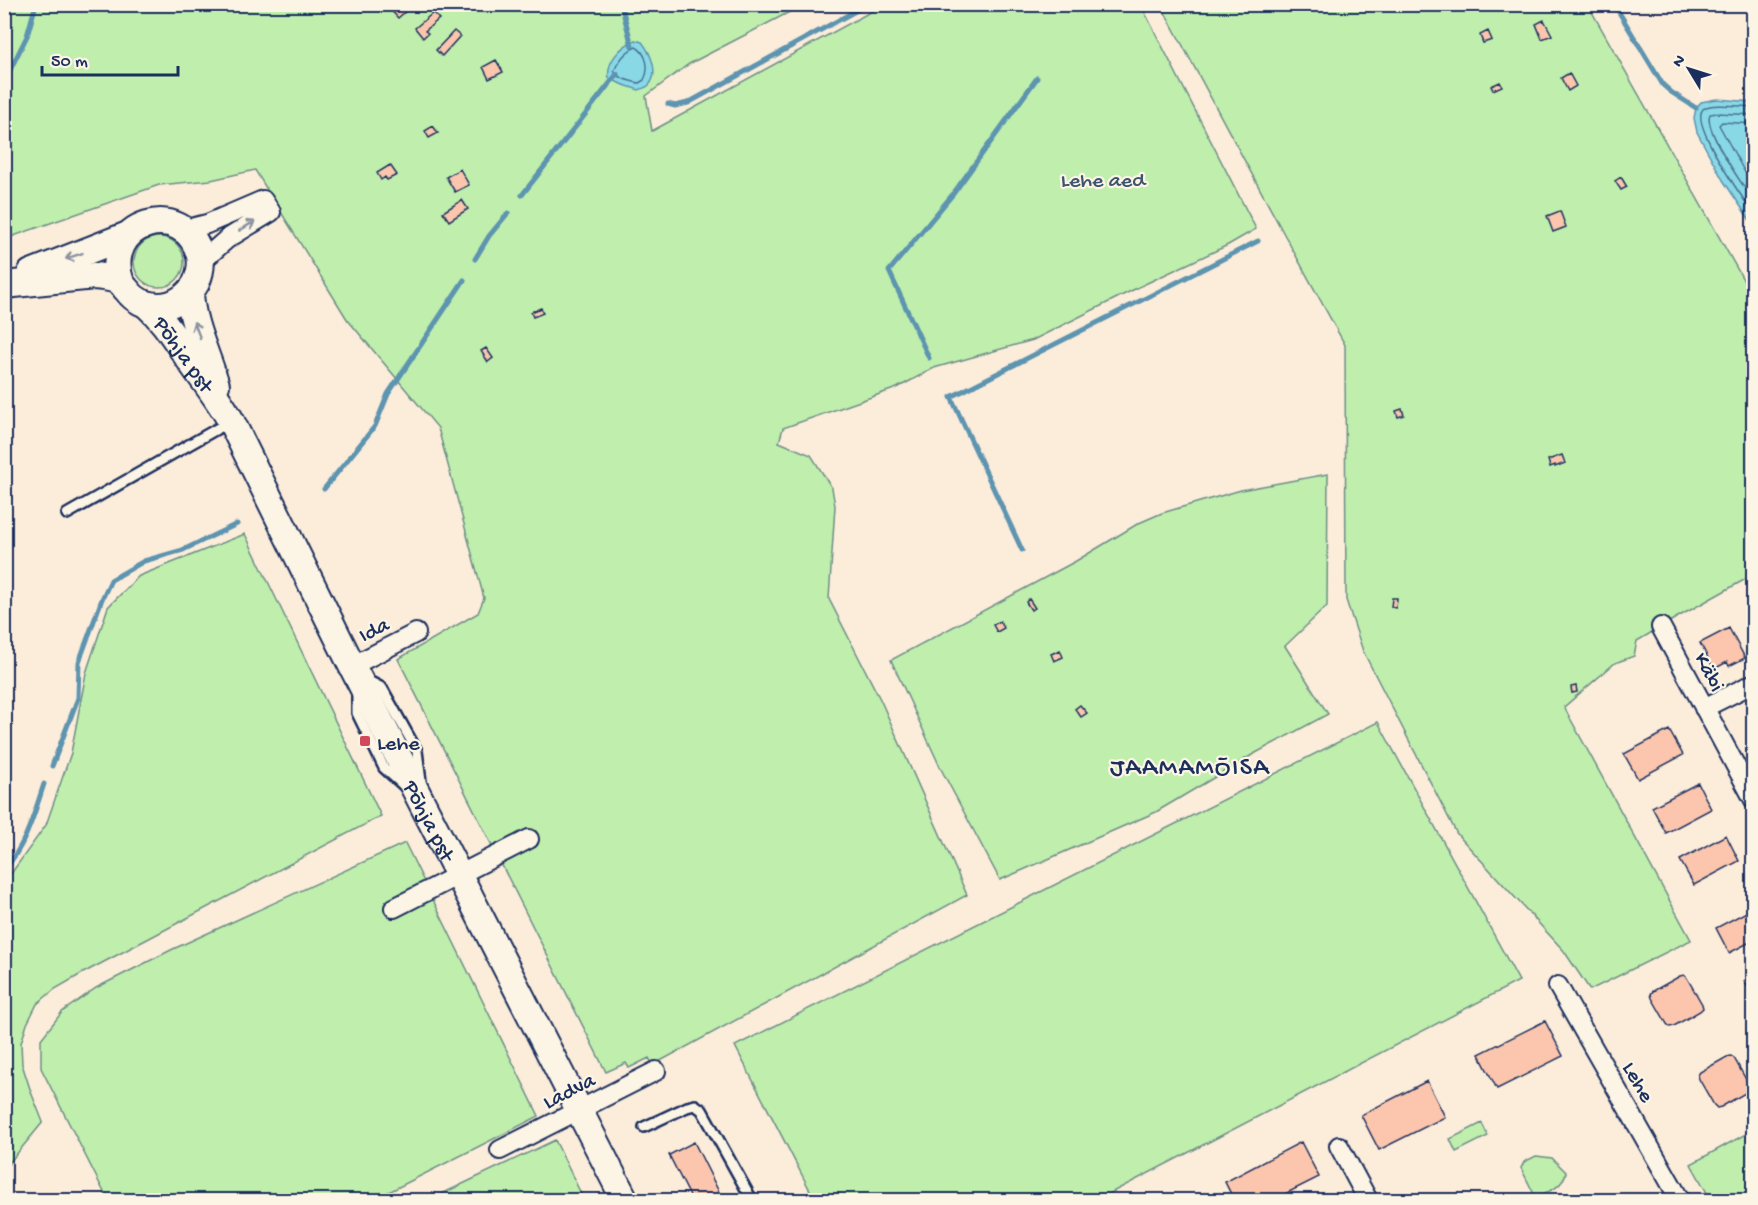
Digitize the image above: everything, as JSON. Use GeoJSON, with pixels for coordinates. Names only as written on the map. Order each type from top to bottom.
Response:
{"type":"FeatureCollection","features":[{"type":"Feature","properties":{"kind":"street"},"geometry":{"type":"LineString","coordinates":[[183,230],[207,224],[262,200],[271,212],[227,239],[201,261]]}},
{"type":"Feature","properties":{"kind":"street"},"geometry":{"type":"LineString","coordinates":[[4,284],[128,235],[143,225],[161,222],[173,224],[183,230],[192,238],[198,249],[201,261],[198,278],[190,292],[181,300],[158,306],[146,304],[128,292],[121,283],[118,273],[118,253],[128,235]]}},
{"type":"Feature","properties":{"kind":"street"},"geometry":{"type":"LineString","coordinates":[[4,284],[95,276],[109,277],[121,283]]}},
{"type":"Feature","properties":{"kind":"street","name":"Põhja pst"},"geometry":{"type":"LineString","coordinates":[[190,292],[193,319],[227,413],[354,670],[609,1170],[631,1200]]}},
{"type":"Feature","properties":{"kind":"street","name":"Põhja pst"},"geometry":{"type":"LineString","coordinates":[[146,304],[168,327],[227,413]]}},
{"type":"Feature","properties":{"kind":"street","name":"Käbi"},"geometry":{"type":"LineString","coordinates":[[1661,627],[1754,800]]}},
{"type":"Feature","properties":{"kind":"street","name":"Ida"},"geometry":{"type":"LineString","coordinates":[[354,670],[416,633]]}},
{"type":"Feature","properties":{"kind":"street"},"geometry":{"type":"LineString","coordinates":[[1704,708],[1754,683]]}},
{"type":"Feature","properties":{"kind":"street"},"geometry":{"type":"LineString","coordinates":[[394,908],[529,838]]}},
{"type":"Feature","properties":{"kind":"street","name":"Lehe"},"geometry":{"type":"LineString","coordinates":[[1558,986],[1680,1200]]}},
{"type":"Feature","properties":{"kind":"street","name":"Ladva"},"geometry":{"type":"LineString","coordinates":[[500,1150],[656,1071]]}},
{"type":"Feature","properties":{"kind":"street"},"geometry":{"type":"LineString","coordinates":[[1339,1146],[1368,1200]]}},
{"type":"Feature","properties":{"kind":"lane"},"geometry":{"type":"LineString","coordinates":[[67,514],[227,413]]}},
{"type":"Feature","properties":{"kind":"lane"},"geometry":{"type":"LineString","coordinates":[[644,1127],[687,1107],[694,1106],[702,1110],[752,1200]]}},
{"type":"Feature","properties":{"kind":"lane"},"geometry":{"type":"LineString","coordinates":[[609,1170],[613,1200]]}},
{"type":"Feature","properties":{"kind":"green space","name":"Lehe aed"},"geometry":{"type":"Polygon","coordinates":[[[4,5],[803,5],[689,64],[646,96],[652,131],[883,5],[1141,5],[1256,229],[1228,245],[1033,340],[934,368],[897,388],[783,428],[779,442],[811,455],[832,488],[835,506],[829,599],[881,701],[967,895],[653,1065],[649,1058],[629,1068],[626,1063],[606,1072],[398,659],[478,613],[484,598],[438,428],[347,319],[255,170],[211,180],[159,185],[5,239],[4,5]]]}},
{"type":"Feature","properties":{"kind":"green space"},"geometry":{"type":"Polygon","coordinates":[[[1161,5],[1588,5],[1753,297],[1753,575],[1637,641],[1634,656],[1615,663],[1564,707],[1691,940],[1590,990],[1564,951],[1457,834],[1363,651],[1346,600],[1345,345],[1161,5]]]}},
{"type":"Feature","properties":{"kind":"green space"},"geometry":{"type":"Polygon","coordinates":[[[154,237],[164,237],[177,244],[184,257],[184,267],[177,280],[164,287],[154,287],[145,283],[138,276],[134,267],[134,257],[138,248],[145,241],[154,237]]]}},
{"type":"Feature","properties":{"kind":"green space"},"geometry":{"type":"Polygon","coordinates":[[[1328,474],[1327,606],[1285,646],[1328,714],[1252,755],[1156,812],[1000,880],[941,769],[891,660],[1076,561],[1139,523],[1162,513],[1241,490],[1328,474]]]}},
{"type":"Feature","properties":{"kind":"green space"},"geometry":{"type":"Polygon","coordinates":[[[245,534],[381,816],[83,973],[55,989],[37,1004],[21,1043],[22,1064],[43,1122],[5,1168],[5,882],[46,825],[71,753],[86,673],[108,607],[139,576],[245,534]]]}},
{"type":"Feature","properties":{"kind":"green space"},"geometry":{"type":"Polygon","coordinates":[[[1378,722],[1519,981],[1097,1200],[815,1200],[735,1046],[1378,722]]]}},
{"type":"Feature","properties":{"kind":"green space"},"geometry":{"type":"Polygon","coordinates":[[[405,843],[539,1116],[373,1200],[108,1200],[41,1068],[41,1039],[62,1012],[96,988],[171,950],[405,843]]]}},
{"type":"Feature","properties":{"kind":"green space"},"geometry":{"type":"Polygon","coordinates":[[[1482,1123],[1488,1136],[1456,1152],[1450,1139],[1482,1123]]]}},
{"type":"Feature","properties":{"kind":"green space"},"geometry":{"type":"Polygon","coordinates":[[[1753,1130],[1753,1200],[1711,1200],[1691,1164],[1753,1130]]]}},
{"type":"Feature","properties":{"kind":"green space"},"geometry":{"type":"Polygon","coordinates":[[[555,1140],[584,1200],[429,1200],[555,1140]]]}},
{"type":"Feature","properties":{"kind":"green space"},"geometry":{"type":"Polygon","coordinates":[[[1536,1156],[1552,1158],[1566,1172],[1559,1185],[1546,1193],[1535,1196],[1521,1168],[1524,1162],[1536,1156]]]}},
{"type":"Feature","properties":{"kind":"water"},"geometry":{"type":"Polygon","coordinates":[[[635,40],[642,42],[645,46],[654,69],[649,85],[639,90],[609,78],[610,66],[615,56],[635,40]]]}},
{"type":"Feature","properties":{"kind":"water"},"geometry":{"type":"Polygon","coordinates":[[[1717,99],[1753,102],[1753,225],[1723,180],[1697,132],[1694,118],[1696,108],[1701,102],[1717,99]]]}},
{"type":"Feature","properties":{"kind":"building"},"geometry":{"type":"Polygon","coordinates":[[[388,4],[404,4],[402,6],[406,11],[398,18],[387,6],[388,4]]]}},
{"type":"Feature","properties":{"kind":"building"},"geometry":{"type":"Polygon","coordinates":[[[433,13],[439,19],[425,31],[428,33],[423,38],[415,28],[433,13]]]}},
{"type":"Feature","properties":{"kind":"building"},"geometry":{"type":"Polygon","coordinates":[[[1544,20],[1552,35],[1542,39],[1536,24],[1544,20]]]}},
{"type":"Feature","properties":{"kind":"building"},"geometry":{"type":"Polygon","coordinates":[[[454,31],[460,36],[442,56],[436,50],[454,31]]]}},
{"type":"Feature","properties":{"kind":"building"},"geometry":{"type":"Polygon","coordinates":[[[1488,31],[1492,40],[1483,43],[1480,35],[1488,31]]]}},
{"type":"Feature","properties":{"kind":"building"},"geometry":{"type":"Polygon","coordinates":[[[496,60],[503,72],[489,79],[483,67],[496,60]]]}},
{"type":"Feature","properties":{"kind":"building"},"geometry":{"type":"Polygon","coordinates":[[[1569,73],[1576,86],[1568,91],[1561,78],[1569,73]]]}},
{"type":"Feature","properties":{"kind":"building"},"geometry":{"type":"Polygon","coordinates":[[[1500,82],[1502,86],[1493,90],[1491,86],[1500,82]]]}},
{"type":"Feature","properties":{"kind":"building"},"geometry":{"type":"Polygon","coordinates":[[[433,126],[438,133],[429,138],[425,131],[433,126]]]}},
{"type":"Feature","properties":{"kind":"building"},"geometry":{"type":"Polygon","coordinates":[[[390,165],[397,175],[381,180],[377,173],[390,165]]]}},
{"type":"Feature","properties":{"kind":"building"},"geometry":{"type":"Polygon","coordinates":[[[460,169],[469,185],[455,192],[446,177],[460,169]]]}},
{"type":"Feature","properties":{"kind":"building"},"geometry":{"type":"Polygon","coordinates":[[[1621,177],[1627,187],[1621,190],[1615,181],[1621,177]]]}},
{"type":"Feature","properties":{"kind":"building"},"geometry":{"type":"Polygon","coordinates":[[[462,200],[468,209],[449,221],[443,212],[462,200]]]}},
{"type":"Feature","properties":{"kind":"building"},"geometry":{"type":"Polygon","coordinates":[[[1560,211],[1566,227],[1553,232],[1547,216],[1560,211]]]}},
{"type":"Feature","properties":{"kind":"building"},"geometry":{"type":"Polygon","coordinates":[[[541,308],[543,313],[533,317],[531,312],[541,308]]]}},
{"type":"Feature","properties":{"kind":"building"},"geometry":{"type":"Polygon","coordinates":[[[486,348],[493,358],[488,362],[481,351],[486,348]]]}},
{"type":"Feature","properties":{"kind":"building"},"geometry":{"type":"Polygon","coordinates":[[[1402,409],[1404,415],[1398,417],[1396,411],[1402,409]]]}},
{"type":"Feature","properties":{"kind":"building"},"geometry":{"type":"Polygon","coordinates":[[[1562,455],[1565,463],[1550,467],[1548,460],[1562,455]]]}},
{"type":"Feature","properties":{"kind":"building"},"geometry":{"type":"Polygon","coordinates":[[[1392,598],[1397,598],[1396,608],[1391,607],[1392,598]]]}},
{"type":"Feature","properties":{"kind":"building"},"geometry":{"type":"Polygon","coordinates":[[[1029,599],[1035,608],[1031,610],[1026,602],[1029,599]]]}},
{"type":"Feature","properties":{"kind":"building"},"geometry":{"type":"Polygon","coordinates":[[[1000,621],[1004,628],[997,632],[993,625],[1000,621]]]}},
{"type":"Feature","properties":{"kind":"building"},"geometry":{"type":"Polygon","coordinates":[[[1729,628],[1745,658],[1729,666],[1727,662],[1714,669],[1700,643],[1729,628]]]}},
{"type":"Feature","properties":{"kind":"building"},"geometry":{"type":"Polygon","coordinates":[[[1060,650],[1063,657],[1054,661],[1051,654],[1060,650]]]}},
{"type":"Feature","properties":{"kind":"building"},"geometry":{"type":"Polygon","coordinates":[[[1576,686],[1577,692],[1572,693],[1571,687],[1576,686]]]}},
{"type":"Feature","properties":{"kind":"building"},"geometry":{"type":"Polygon","coordinates":[[[1080,705],[1087,713],[1081,717],[1075,709],[1080,705]]]}},
{"type":"Feature","properties":{"kind":"building"},"geometry":{"type":"Polygon","coordinates":[[[1669,730],[1683,755],[1638,779],[1624,754],[1669,730]]]}},
{"type":"Feature","properties":{"kind":"building"},"geometry":{"type":"Polygon","coordinates":[[[1698,783],[1711,809],[1666,833],[1652,807],[1698,783]]]}},
{"type":"Feature","properties":{"kind":"building"},"geometry":{"type":"Polygon","coordinates":[[[1726,835],[1739,861],[1694,885],[1680,860],[1726,835]]]}},
{"type":"Feature","properties":{"kind":"building"},"geometry":{"type":"Polygon","coordinates":[[[1754,908],[1754,940],[1729,953],[1716,928],[1754,908]]]}},
{"type":"Feature","properties":{"kind":"building"},"geometry":{"type":"Polygon","coordinates":[[[1684,975],[1703,1008],[1670,1027],[1651,994],[1684,975]]]}},
{"type":"Feature","properties":{"kind":"building"},"geometry":{"type":"Polygon","coordinates":[[[1754,976],[1754,997],[1744,981],[1754,976]]]}},
{"type":"Feature","properties":{"kind":"building"},"geometry":{"type":"Polygon","coordinates":[[[1545,1021],[1563,1056],[1497,1089],[1479,1054],[1545,1021]]]}},
{"type":"Feature","properties":{"kind":"building"},"geometry":{"type":"Polygon","coordinates":[[[1731,1056],[1750,1089],[1717,1108],[1698,1075],[1731,1056]]]}},
{"type":"Feature","properties":{"kind":"building"},"geometry":{"type":"Polygon","coordinates":[[[1427,1081],[1445,1117],[1379,1150],[1361,1115],[1427,1081]]]}},
{"type":"Feature","properties":{"kind":"building"},"geometry":{"type":"Polygon","coordinates":[[[694,1142],[723,1200],[692,1200],[669,1155],[694,1142]]]}},
{"type":"Feature","properties":{"kind":"building"},"geometry":{"type":"Polygon","coordinates":[[[1301,1142],[1319,1177],[1273,1200],[1234,1200],[1225,1182],[1301,1142]]]}},
{"type":"Feature","properties":{"kind":"waterway"},"geometry":{"type":"LineString","coordinates":[[4,82],[27,36],[36,4]]}},
{"type":"Feature","properties":{"kind":"waterway"},"geometry":{"type":"LineString","coordinates":[[621,4],[632,46]]}},
{"type":"Feature","properties":{"kind":"waterway"},"geometry":{"type":"LineString","coordinates":[[668,104],[675,106],[688,103],[868,4]]}},
{"type":"Feature","properties":{"kind":"waterway"},"geometry":{"type":"LineString","coordinates":[[1614,4],[1663,85],[1696,108]]}},
{"type":"Feature","properties":{"kind":"waterway"},"geometry":{"type":"LineString","coordinates":[[522,195],[617,74]]}},
{"type":"Feature","properties":{"kind":"waterway"},"geometry":{"type":"LineString","coordinates":[[929,358],[889,271],[953,194],[1037,78]]}},
{"type":"Feature","properties":{"kind":"waterway"},"geometry":{"type":"LineString","coordinates":[[475,259],[489,236],[508,213]]}},
{"type":"Feature","properties":{"kind":"waterway"},"geometry":{"type":"LineString","coordinates":[[1022,550],[951,397],[1258,241]]}},
{"type":"Feature","properties":{"kind":"waterway"},"geometry":{"type":"LineString","coordinates":[[324,489],[375,426],[388,394],[464,280]]}},
{"type":"Feature","properties":{"kind":"waterway"},"geometry":{"type":"LineString","coordinates":[[52,766],[78,698],[79,662],[111,580],[144,561],[183,550],[237,524]]}},
{"type":"Feature","properties":{"kind":"waterway"},"geometry":{"type":"LineString","coordinates":[[4,870],[24,840],[44,784]]}},
{"type":"Feature","properties":{"kind":"place","name":"Lehe"},"geometry":{"type":"Point","coordinates":[365,741]}},
{"type":"Feature","properties":{"kind":"district","name":"JAAMAMÕISA"},"geometry":{"type":"Point","coordinates":[1190,765]}}]}
